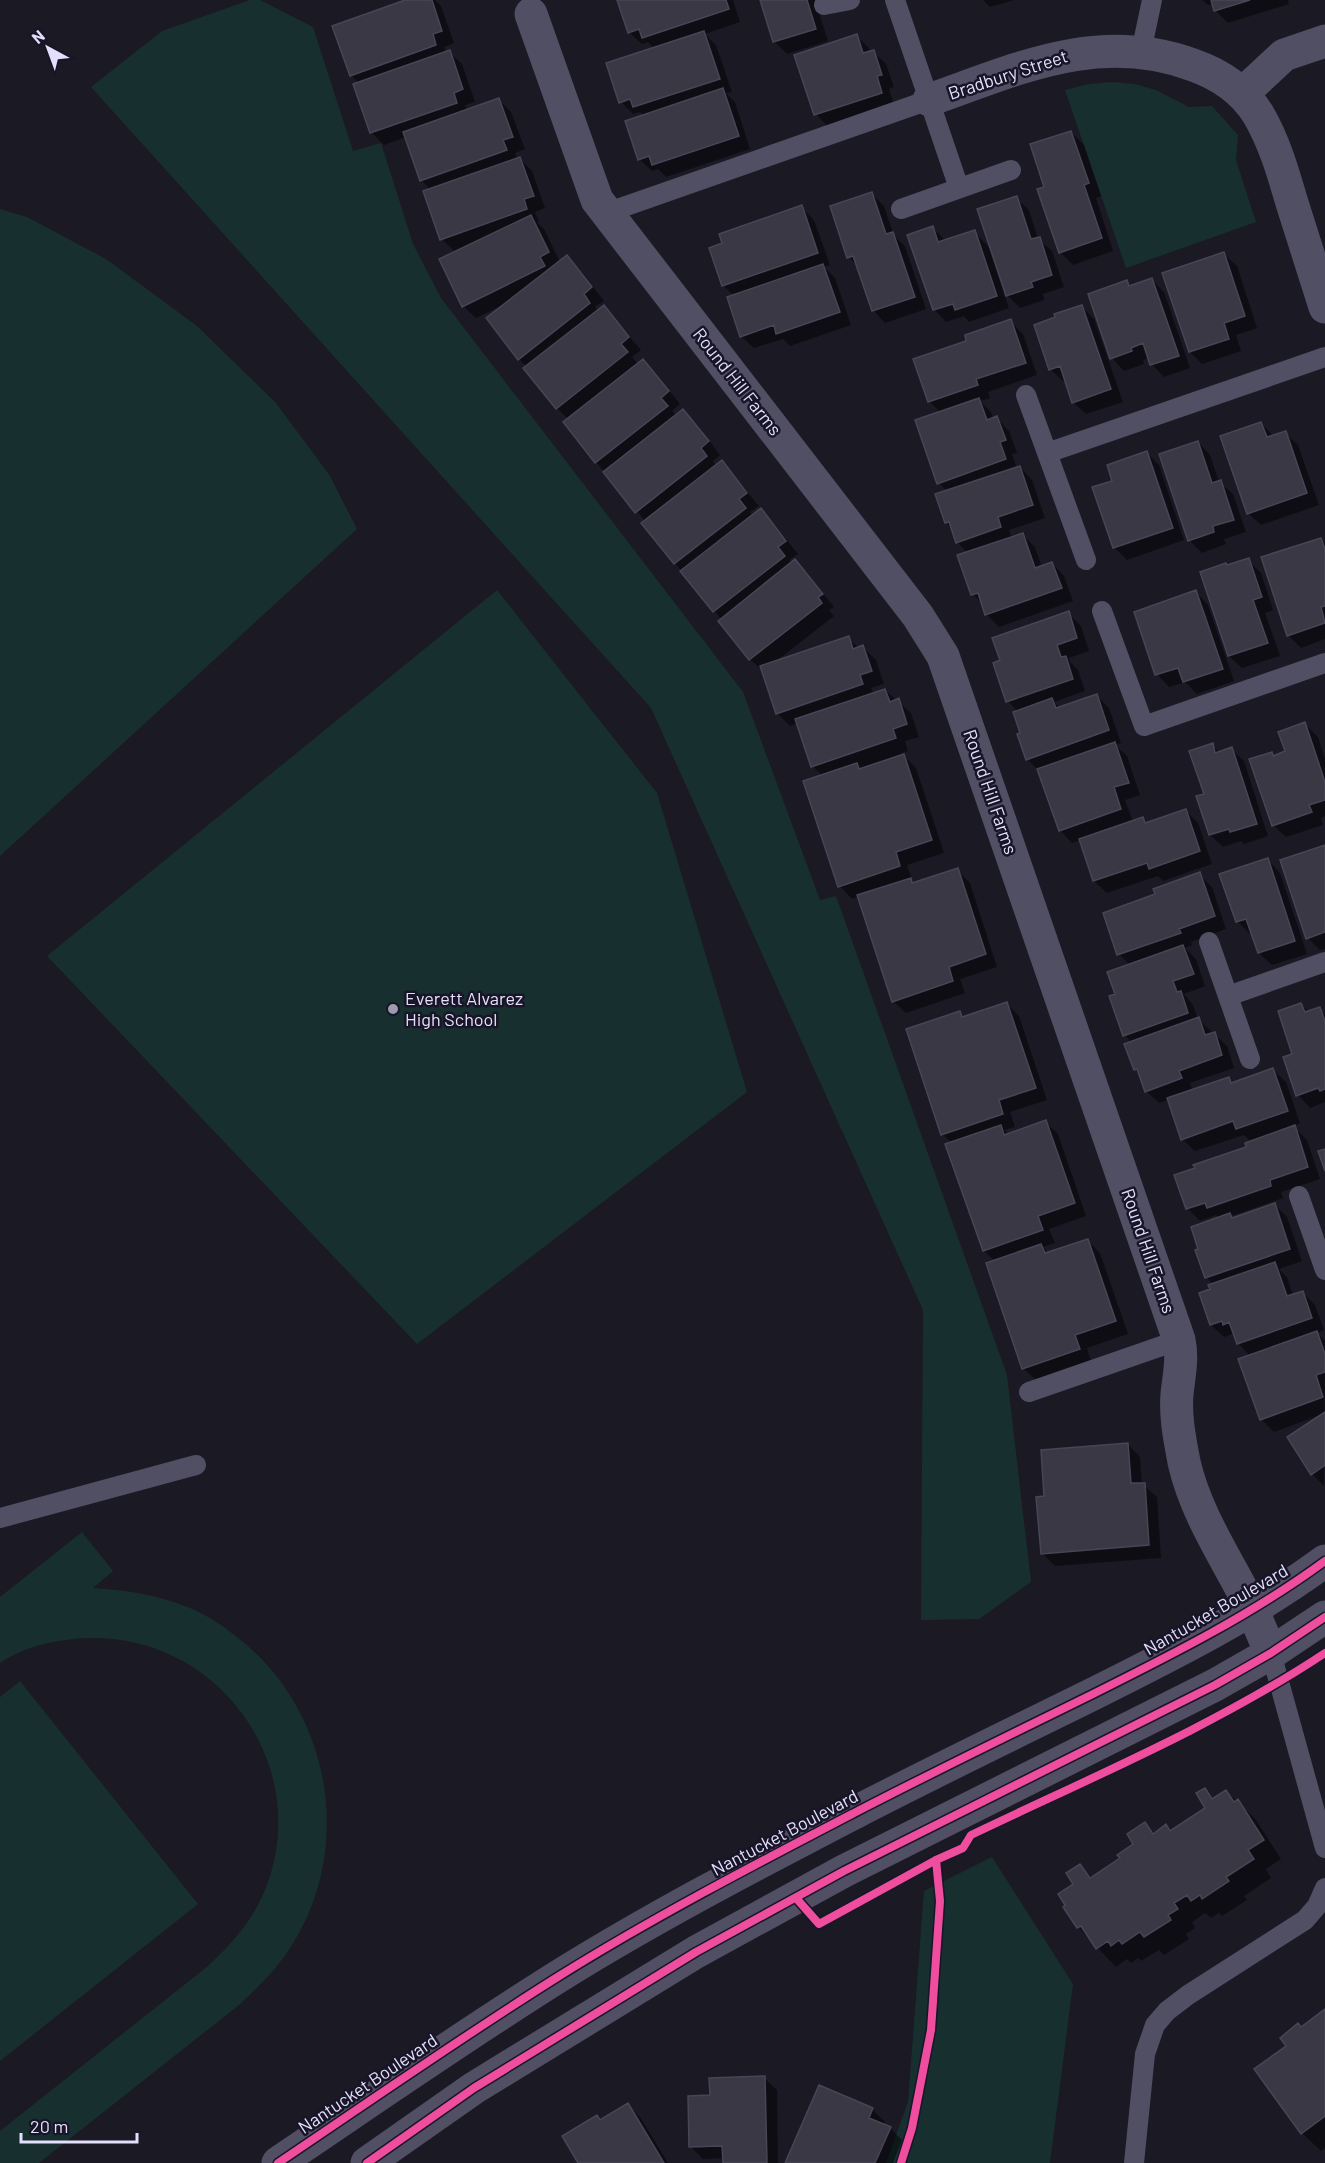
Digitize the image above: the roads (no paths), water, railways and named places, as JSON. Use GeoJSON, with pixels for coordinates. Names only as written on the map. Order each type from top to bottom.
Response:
{"type":"FeatureCollection","features":[{"type":"Feature","properties":{"kind":"street","name":"Round Hill Farms"},"geometry":{"type":"LineString","coordinates":[[531,14],[597,200],[918,616],[943,656],[1179,1340],[1181,1360],[1177,1395],[1177,1425],[1196,1502],[1214,1541],[1251,1608],[1271,1653]]}},
{"type":"Feature","properties":{"kind":"street"},"geometry":{"type":"LineString","coordinates":[[1242,94],[1284,55],[1325,41]]}},
{"type":"Feature","properties":{"kind":"street","name":"Bradbury Street"},"geometry":{"type":"LineString","coordinates":[[929,100],[1074,53],[1111,50],[1141,52],[1181,60],[1207,70],[1227,81],[1242,94],[1267,130],[1278,157],[1325,307]]}},
{"type":"Feature","properties":{"kind":"street","name":"Nantucket Boulevard"},"geometry":{"type":"LineString","coordinates":[[278,2163],[558,1977],[649,1923],[752,1866],[880,1800],[1188,1647],[1289,1587],[1325,1561]]}},
{"type":"Feature","properties":{"kind":"street"},"geometry":{"type":"LineString","coordinates":[[367,2163],[474,2088],[696,1952],[844,1871],[1215,1685],[1271,1653],[1325,1617]]}},
{"type":"Feature","properties":{"kind":"lane"},"geometry":{"type":"LineString","coordinates":[[824,5],[850,0]]}},
{"type":"Feature","properties":{"kind":"lane"},"geometry":{"type":"LineString","coordinates":[[895,0],[960,188]]}},
{"type":"Feature","properties":{"kind":"lane"},"geometry":{"type":"LineString","coordinates":[[1141,52],[1152,0]]}},
{"type":"Feature","properties":{"kind":"lane"},"geometry":{"type":"LineString","coordinates":[[606,213],[929,100]]}},
{"type":"Feature","properties":{"kind":"lane"},"geometry":{"type":"LineString","coordinates":[[901,209],[1011,170]]}},
{"type":"Feature","properties":{"kind":"lane"},"geometry":{"type":"LineString","coordinates":[[1047,453],[1325,357]]}},
{"type":"Feature","properties":{"kind":"lane"},"geometry":{"type":"LineString","coordinates":[[1026,395],[1086,560]]}},
{"type":"Feature","properties":{"kind":"lane"},"geometry":{"type":"LineString","coordinates":[[1102,611],[1144,726],[1325,663]]}},
{"type":"Feature","properties":{"kind":"lane"},"geometry":{"type":"LineString","coordinates":[[1209,942],[1250,1059]]}},
{"type":"Feature","properties":{"kind":"lane"},"geometry":{"type":"LineString","coordinates":[[1228,996],[1325,962]]}},
{"type":"Feature","properties":{"kind":"lane"},"geometry":{"type":"LineString","coordinates":[[1299,1196],[1325,1269]]}},
{"type":"Feature","properties":{"kind":"lane"},"geometry":{"type":"LineString","coordinates":[[1029,1392],[1179,1340]]}},
{"type":"Feature","properties":{"kind":"lane"},"geometry":{"type":"LineString","coordinates":[[0,1518],[196,1464]]}},
{"type":"Feature","properties":{"kind":"lane"},"geometry":{"type":"LineString","coordinates":[[1271,1653],[1325,1848]]}},
{"type":"Feature","properties":{"kind":"lane"},"geometry":{"type":"LineString","coordinates":[[1134,2163],[1145,2054],[1155,2025],[1167,2011],[1188,1995],[1305,1920],[1317,1906],[1325,1888]]}},
{"type":"Feature","properties":{"kind":"place","name":"Everett Alvarez High School"},"geometry":{"type":"Point","coordinates":[393,1009]}}]}
